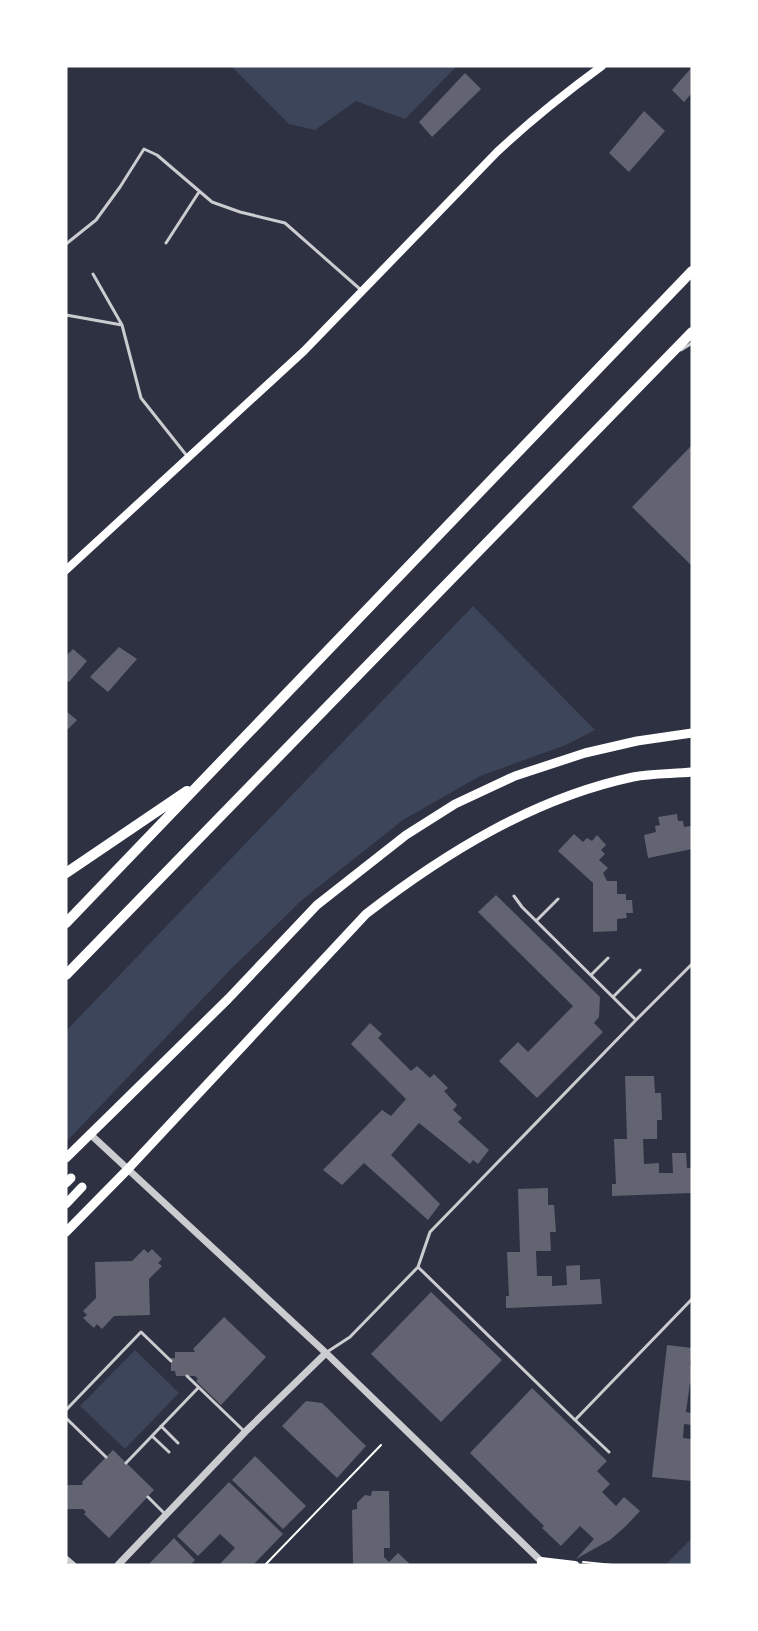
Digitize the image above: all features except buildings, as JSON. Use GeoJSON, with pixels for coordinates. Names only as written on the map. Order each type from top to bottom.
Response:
{"type":"FeatureCollection","features":[{"type":"Feature","properties":{"kind":"highway"},"geometry":{"type":"LineString","coordinates":[[66,923],[692,271]]}},
{"type":"Feature","properties":{"kind":"highway"},"geometry":{"type":"LineString","coordinates":[[66,975],[692,332]]}},
{"type":"Feature","properties":{"kind":"highway"},"geometry":{"type":"LineString","coordinates":[[66,1158],[228,999],[317,905],[406,835],[455,804],[515,776],[585,753],[637,741],[692,733]]}},
{"type":"Feature","properties":{"kind":"highway"},"geometry":{"type":"LineString","coordinates":[[66,1232],[128,1169],[366,914],[404,885],[447,856],[517,818],[585,789],[635,776],[692,772]]}},
{"type":"Feature","properties":{"kind":"highway"},"geometry":{"type":"LineString","coordinates":[[66,873],[205,779]]}},
{"type":"Feature","properties":{"kind":"highway"},"geometry":{"type":"LineString","coordinates":[[66,1204],[82,1187]]}},
{"type":"Feature","properties":{"kind":"main road"},"geometry":{"type":"LineString","coordinates":[[66,570],[304,351],[496,152],[602,66]]}},
{"type":"Feature","properties":{"kind":"main road"},"geometry":{"type":"LineString","coordinates":[[542,1564],[578,1563]]}},
{"type":"Feature","properties":{"kind":"street"},"geometry":{"type":"LineString","coordinates":[[90,1134],[326,1353],[542,1564]]}},
{"type":"Feature","properties":{"kind":"street"},"geometry":{"type":"LineString","coordinates":[[118,1565],[245,1432],[326,1353]]}},
{"type":"Feature","properties":{"kind":"street"},"geometry":{"type":"LineString","coordinates":[[66,1558],[74,1565]]}},
{"type":"Feature","properties":{"kind":"lane"},"geometry":{"type":"LineString","coordinates":[[66,244],[96,220],[144,149],[157,155],[212,202],[240,212],[285,223],[362,291]]}},
{"type":"Feature","properties":{"kind":"lane"},"geometry":{"type":"LineString","coordinates":[[166,243],[199,192]]}},
{"type":"Feature","properties":{"kind":"lane"},"geometry":{"type":"LineString","coordinates":[[93,274],[122,325],[141,398],[188,457]]}},
{"type":"Feature","properties":{"kind":"lane"},"geometry":{"type":"LineString","coordinates":[[66,315],[122,325]]}},
{"type":"Feature","properties":{"kind":"lane"},"geometry":{"type":"LineString","coordinates":[[669,356],[692,343]]}},
{"type":"Feature","properties":{"kind":"lane"},"geometry":{"type":"LineString","coordinates":[[514,896],[522,907],[636,1020]]}},
{"type":"Feature","properties":{"kind":"lane"},"geometry":{"type":"LineString","coordinates":[[536,921],[558,899]]}},
{"type":"Feature","properties":{"kind":"lane"},"geometry":{"type":"LineString","coordinates":[[591,975],[608,958]]}},
{"type":"Feature","properties":{"kind":"lane"},"geometry":{"type":"LineString","coordinates":[[326,1353],[350,1337],[418,1268],[430,1232],[692,964]]}},
{"type":"Feature","properties":{"kind":"lane"},"geometry":{"type":"LineString","coordinates":[[614,997],[640,970]]}},
{"type":"Feature","properties":{"kind":"lane"},"geometry":{"type":"LineString","coordinates":[[418,1268],[609,1452]]}},
{"type":"Feature","properties":{"kind":"lane"},"geometry":{"type":"LineString","coordinates":[[575,1420],[692,1299]]}},
{"type":"Feature","properties":{"kind":"lane"},"geometry":{"type":"LineString","coordinates":[[66,1410],[141,1332],[171,1361]]}},
{"type":"Feature","properties":{"kind":"lane"},"geometry":{"type":"LineString","coordinates":[[186,1376],[245,1432]]}},
{"type":"Feature","properties":{"kind":"lane"},"geometry":{"type":"LineString","coordinates":[[126,1463],[198,1388]]}},
{"type":"Feature","properties":{"kind":"lane"},"geometry":{"type":"LineString","coordinates":[[66,1418],[106,1457]]}},
{"type":"Feature","properties":{"kind":"lane"},"geometry":{"type":"LineString","coordinates":[[161,1426],[178,1443]]}},
{"type":"Feature","properties":{"kind":"lane"},"geometry":{"type":"LineString","coordinates":[[152,1436],[169,1452]]}},
{"type":"Feature","properties":{"kind":"lane"},"geometry":{"type":"LineString","coordinates":[[148,1497],[166,1515]]}},
{"type":"Feature","properties":{"kind":"path"},"geometry":{"type":"LineString","coordinates":[[265,1565],[381,1445]]}},
{"type":"Feature","properties":{"kind":"path"},"geometry":{"type":"LineString","coordinates":[[578,1563],[614,1565]]}},
{"type":"Feature","properties":{"kind":"shaded area"},"geometry":{"type":"Polygon","coordinates":[[[231,66],[457,66],[405,119],[356,101],[315,130],[289,124],[231,66]]]}},
{"type":"Feature","properties":{"kind":"shaded area"},"geometry":{"type":"Polygon","coordinates":[[[473,606],[595,730],[566,745],[480,776],[403,820],[302,900],[232,968],[66,1142],[66,1031],[473,606]]]}},
{"type":"Feature","properties":{"kind":"shaded area"},"geometry":{"type":"Polygon","coordinates":[[[135,1350],[179,1393],[125,1449],[80,1406],[135,1350]]]}},
{"type":"Feature","properties":{"kind":"shaded area"},"geometry":{"type":"Polygon","coordinates":[[[692,1538],[692,1565],[665,1565],[692,1538]]]}}]}
